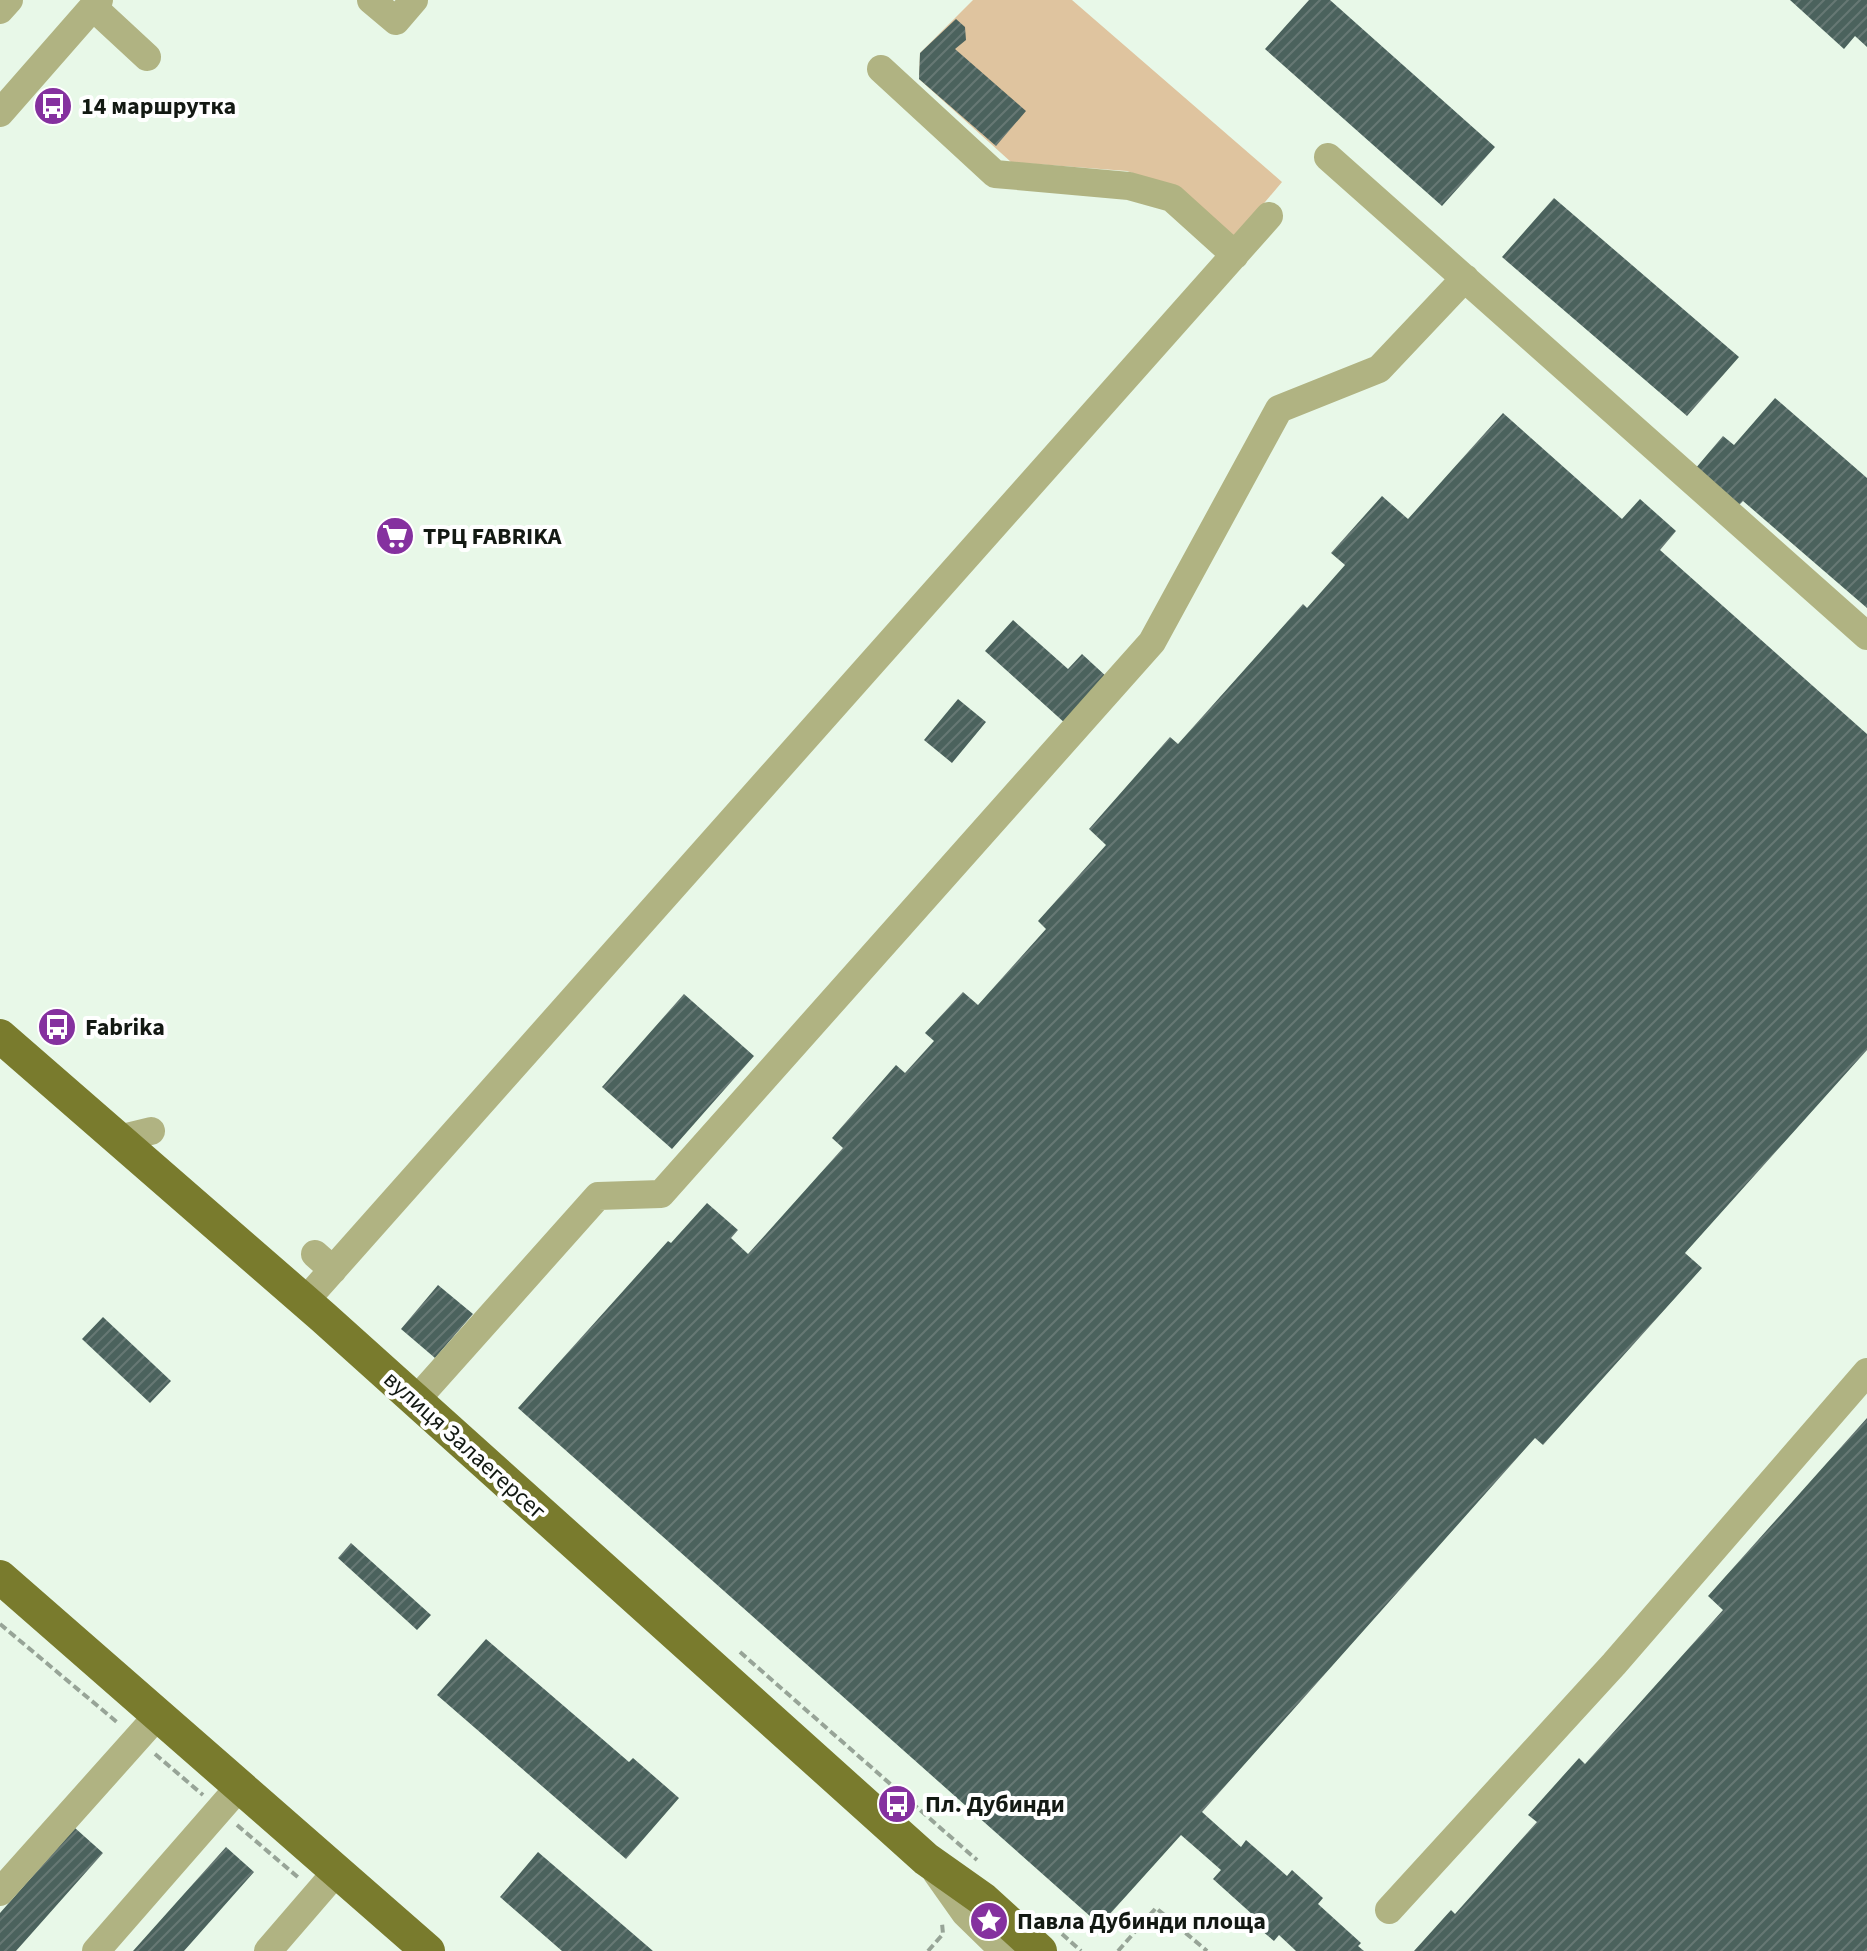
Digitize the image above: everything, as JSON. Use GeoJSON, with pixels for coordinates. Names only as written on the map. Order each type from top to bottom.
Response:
{"type":"FeatureCollection","features":[{"type":"Feature","properties":{"kind":"main road","name":"вулиця Залаегерсег"},"geometry":{"type":"LineString","coordinates":[[0,1036],[305,1301],[926,1859],[984,1900],[1040,1951]]}},
{"type":"Feature","properties":{"kind":"main road"},"geometry":{"type":"LineString","coordinates":[[0,1577],[148,1726],[229,1797],[327,1882],[428,1951]]}},
{"type":"Feature","properties":{"kind":"street"},"geometry":{"type":"LineString","coordinates":[[0,10],[9,0]]}},
{"type":"Feature","properties":{"kind":"street"},"geometry":{"type":"LineString","coordinates":[[371,0],[396,21],[407,2]]}},
{"type":"Feature","properties":{"kind":"street"},"geometry":{"type":"LineString","coordinates":[[0,113],[96,4],[147,57]]}},
{"type":"Feature","properties":{"kind":"street"},"geometry":{"type":"LineString","coordinates":[[881,69],[995,174],[1129,186],[1172,198],[1235,255]]}},
{"type":"Feature","properties":{"kind":"street"},"geometry":{"type":"LineString","coordinates":[[1328,157],[1867,636]]}},
{"type":"Feature","properties":{"kind":"street"},"geometry":{"type":"LineString","coordinates":[[305,1301],[324,1262],[1269,216]]}},
{"type":"Feature","properties":{"kind":"street"},"geometry":{"type":"LineString","coordinates":[[416,1400],[598,1196],[661,1194],[1152,642],[1279,409],[1379,369],[1465,278]]}},
{"type":"Feature","properties":{"kind":"street"},"geometry":{"type":"LineString","coordinates":[[118,1139],[151,1131]]}},
{"type":"Feature","properties":{"kind":"street"},"geometry":{"type":"LineString","coordinates":[[1389,1910],[1614,1664],[1867,1372]]}},
{"type":"Feature","properties":{"kind":"street"},"geometry":{"type":"LineString","coordinates":[[0,1892],[148,1726]]}},
{"type":"Feature","properties":{"kind":"street"},"geometry":{"type":"LineString","coordinates":[[96,1951],[229,1797]]}},
{"type":"Feature","properties":{"kind":"street"},"geometry":{"type":"LineString","coordinates":[[926,1859],[965,1913],[1004,1951]]}},
{"type":"Feature","properties":{"kind":"street"},"geometry":{"type":"LineString","coordinates":[[268,1951],[327,1882]]}},
{"type":"Feature","properties":{"kind":"path"},"geometry":{"type":"LineString","coordinates":[[0,1624],[148,1726],[327,1882]]}},
{"type":"Feature","properties":{"kind":"path"},"geometry":{"type":"LineString","coordinates":[[1118,1951],[1156,1908],[1207,1951]]}},
{"type":"Feature","properties":{"kind":"path"},"geometry":{"type":"LineString","coordinates":[[928,1951],[943,1934],[942,1920]]}},
{"type":"Feature","properties":{"kind":"shaded area"},"geometry":{"type":"Polygon","coordinates":[[[973,0],[1072,0],[1282,182],[1233,240],[1177,189],[1127,171],[1011,162],[919,79],[920,53],[973,0]]]}},
{"type":"Feature","properties":{"kind":"building"},"geometry":{"type":"Polygon","coordinates":[[[1309,0],[1330,0],[1495,147],[1442,206],[1265,49],[1309,0]]]}},
{"type":"Feature","properties":{"kind":"building"},"geometry":{"type":"Polygon","coordinates":[[[1790,0],[1867,0],[1867,47],[1855,36],[1844,49],[1790,0]]]}},
{"type":"Feature","properties":{"kind":"building"},"geometry":{"type":"Polygon","coordinates":[[[956,19],[965,27],[966,40],[955,49],[1026,111],[996,146],[919,79],[920,53],[956,19]]]}},
{"type":"Feature","properties":{"kind":"building"},"geometry":{"type":"Polygon","coordinates":[[[1554,198],[1739,357],[1687,416],[1502,257],[1554,198]]]}},
{"type":"Feature","properties":{"kind":"building"},"geometry":{"type":"Polygon","coordinates":[[[1775,398],[1867,478],[1867,608],[1743,501],[1738,506],[1695,469],[1723,436],[1734,445],[1775,398]]]}},
{"type":"Feature","properties":{"kind":"building"},"geometry":{"type":"Polygon","coordinates":[[[1503,413],[1622,519],[1640,499],[1676,531],[1660,550],[1867,734],[1867,1050],[1685,1253],[1702,1268],[1543,1445],[1535,1438],[1202,1812],[1241,1847],[1246,1840],[1287,1876],[1292,1870],[1323,1898],[1318,1904],[1361,1943],[1358,1946],[1364,1951],[1296,1951],[1279,1935],[1274,1941],[1249,1920],[1253,1915],[1213,1879],[1221,1870],[1181,1835],[1100,1925],[518,1408],[668,1241],[671,1243],[707,1203],[738,1230],[731,1238],[748,1254],[843,1148],[832,1138],[896,1065],[905,1073],[934,1041],[925,1033],[963,992],[978,1005],[1046,929],[1038,921],[1106,845],[1089,829],[1170,737],[1178,744],[1303,604],[1307,608],[1345,565],[1331,553],[1382,496],[1408,519],[1503,413]]]}},
{"type":"Feature","properties":{"kind":"building"},"geometry":{"type":"Polygon","coordinates":[[[1013,620],[1068,669],[1082,654],[1108,678],[1066,724],[985,651],[1013,620]]]}},
{"type":"Feature","properties":{"kind":"building"},"geometry":{"type":"Polygon","coordinates":[[[958,699],[986,722],[952,763],[924,740],[958,699]]]}},
{"type":"Feature","properties":{"kind":"building"},"geometry":{"type":"Polygon","coordinates":[[[684,994],[754,1056],[672,1149],[602,1087],[684,994]]]}},
{"type":"Feature","properties":{"kind":"building"},"geometry":{"type":"Polygon","coordinates":[[[50,1011],[72,1032],[65,1041],[42,1020],[50,1011]]]}},
{"type":"Feature","properties":{"kind":"building"},"geometry":{"type":"Polygon","coordinates":[[[438,1285],[473,1314],[435,1358],[401,1329],[438,1285]]]}},
{"type":"Feature","properties":{"kind":"building"},"geometry":{"type":"Polygon","coordinates":[[[103,1317],[171,1381],[150,1403],[82,1339],[103,1317]]]}},
{"type":"Feature","properties":{"kind":"building"},"geometry":{"type":"Polygon","coordinates":[[[1867,1418],[1867,1951],[1414,1951],[1451,1910],[1455,1914],[1537,1822],[1528,1815],[1579,1758],[1585,1764],[1723,1610],[1708,1596],[1867,1418]]]}},
{"type":"Feature","properties":{"kind":"building"},"geometry":{"type":"Polygon","coordinates":[[[351,1543],[431,1615],[417,1630],[338,1558],[351,1543]]]}},
{"type":"Feature","properties":{"kind":"building"},"geometry":{"type":"Polygon","coordinates":[[[486,1639],[629,1762],[633,1758],[679,1798],[626,1859],[437,1695],[486,1639]]]}},
{"type":"Feature","properties":{"kind":"building"},"geometry":{"type":"Polygon","coordinates":[[[75,1828],[103,1853],[16,1951],[0,1951],[0,1913],[75,1828]]]}},
{"type":"Feature","properties":{"kind":"building"},"geometry":{"type":"Polygon","coordinates":[[[226,1847],[254,1872],[184,1951],[133,1951],[226,1847]]]}},
{"type":"Feature","properties":{"kind":"building"},"geometry":{"type":"Polygon","coordinates":[[[538,1852],[653,1951],[562,1951],[500,1897],[538,1852]]]}},
{"type":"Feature","properties":{"kind":"place","name":"14 маршрутка"},"geometry":{"type":"Point","coordinates":[53,106]}},
{"type":"Feature","properties":{"kind":"place","name":"ТРЦ FABRIKA"},"geometry":{"type":"Point","coordinates":[395,536]}},
{"type":"Feature","properties":{"kind":"place","name":"Fabrika"},"geometry":{"type":"Point","coordinates":[57,1027]}},
{"type":"Feature","properties":{"kind":"place","name":"Пл. Дубинди"},"geometry":{"type":"Point","coordinates":[897,1804]}},
{"type":"Feature","properties":{"kind":"place","name":"Павла Дубинди площа"},"geometry":{"type":"Point","coordinates":[989,1921]}}]}
